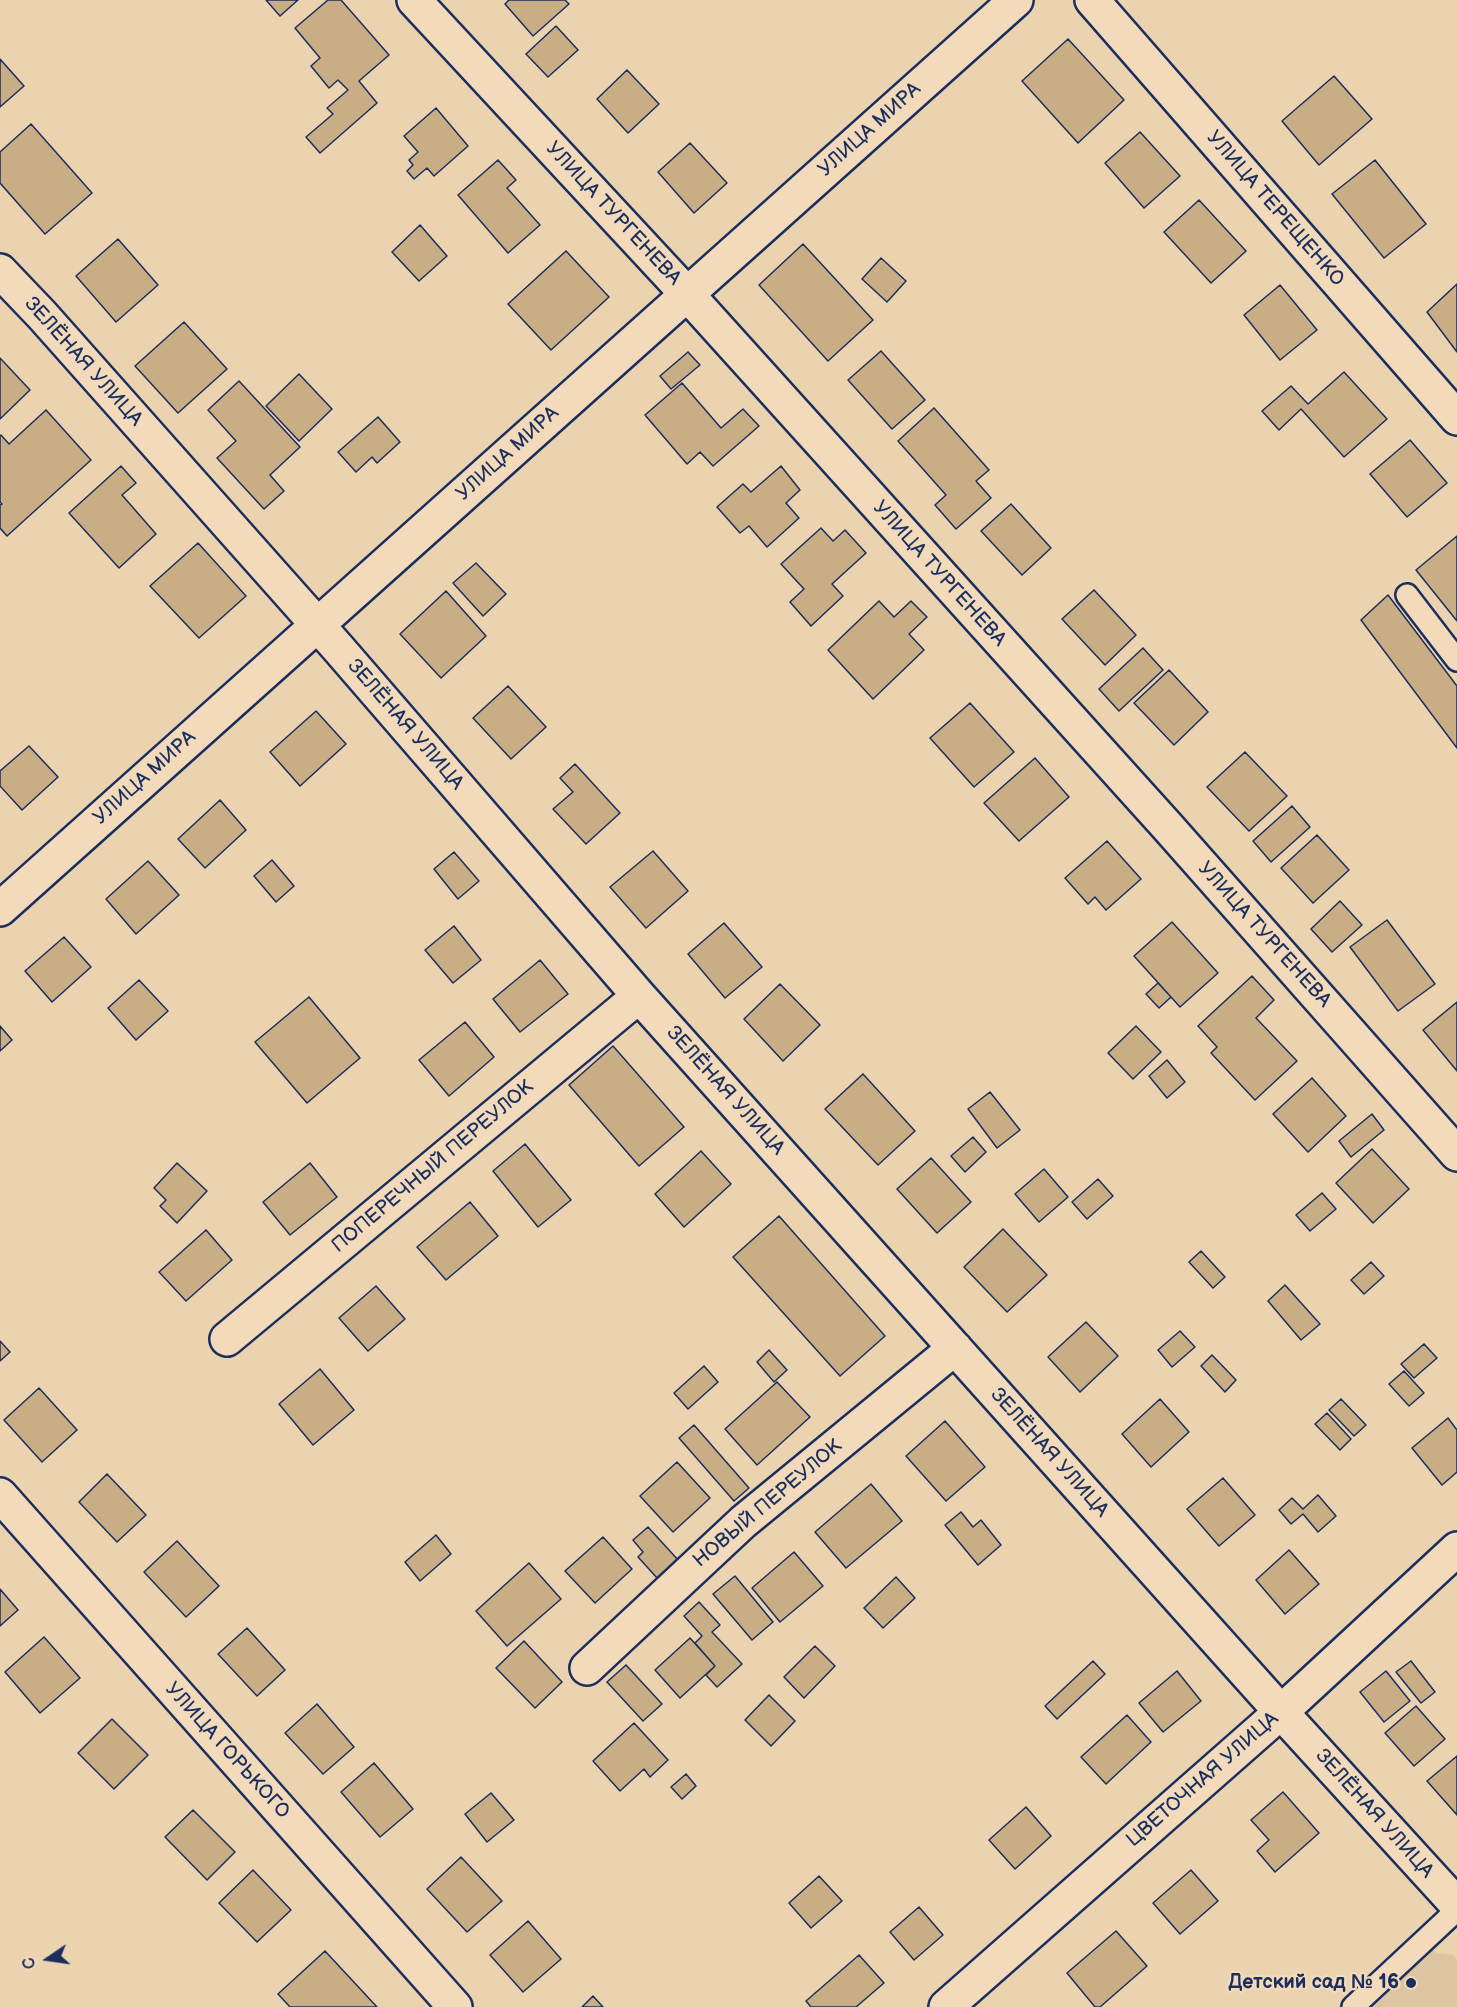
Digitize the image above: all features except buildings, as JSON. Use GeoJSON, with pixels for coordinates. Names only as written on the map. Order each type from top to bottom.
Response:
{"type":"FeatureCollection","features":[{"type":"Feature","properties":{"kind":"street","name":"УЛИЦА ТУРГЕНЕВА"},"geometry":{"type":"LineString","coordinates":[[414,0],[687,294],[1182,843],[1457,1154]]}},
{"type":"Feature","properties":{"kind":"street","name":"УЛИЦА МИРА"},"geometry":{"type":"LineString","coordinates":[[0,909],[1016,0]]}},
{"type":"Feature","properties":{"kind":"street","name":"УЛИЦА ТЕРЕЩЕНКО"},"geometry":{"type":"LineString","coordinates":[[1092,0],[1457,418]]}},
{"type":"Feature","properties":{"kind":"street","name":"ЗЕЛЁНАЯ УЛИЦА"},"geometry":{"type":"LineString","coordinates":[[0,271],[317,624],[639,996],[1457,1905]]}},
{"type":"Feature","properties":{"kind":"street","name":"ПОПЕРЕЧНЫЙ ПЕРЕУЛОК"},"geometry":{"type":"LineString","coordinates":[[227,1339],[639,996]]}},
{"type":"Feature","properties":{"kind":"street","name":"НОВЫЙ ПЕРЕУЛОК"},"geometry":{"type":"LineString","coordinates":[[587,1668],[743,1522],[955,1348]]}},
{"type":"Feature","properties":{"kind":"street","name":"УЛИЦА ГОРЬКОГО"},"geometry":{"type":"LineString","coordinates":[[0,1495],[455,2007]]}},
{"type":"Feature","properties":{"kind":"street","name":"ЦВЕТОЧНАЯ УЛИЦА"},"geometry":{"type":"LineString","coordinates":[[946,2007],[1281,1712],[1457,1549]]}},
{"type":"Feature","properties":{"kind":"lane"},"geometry":{"type":"LineString","coordinates":[[1407,595],[1457,660]]}},
{"type":"Feature","properties":{"kind":"lane"},"geometry":{"type":"LineString","coordinates":[[1353,2007],[1457,1910]]}},
{"type":"Feature","properties":{"kind":"shaded area","name":"Детский сад № 16"},"geometry":{"type":"Polygon","coordinates":[[[1424,1931],[1436,1953],[1453,1955],[1457,1959],[1457,2007],[1338,2007],[1424,1931]]]}},
{"type":"Feature","properties":{"kind":"place","name":"Детский сад № 16"},"geometry":{"type":"Point","coordinates":[1411,1983]}}]}
